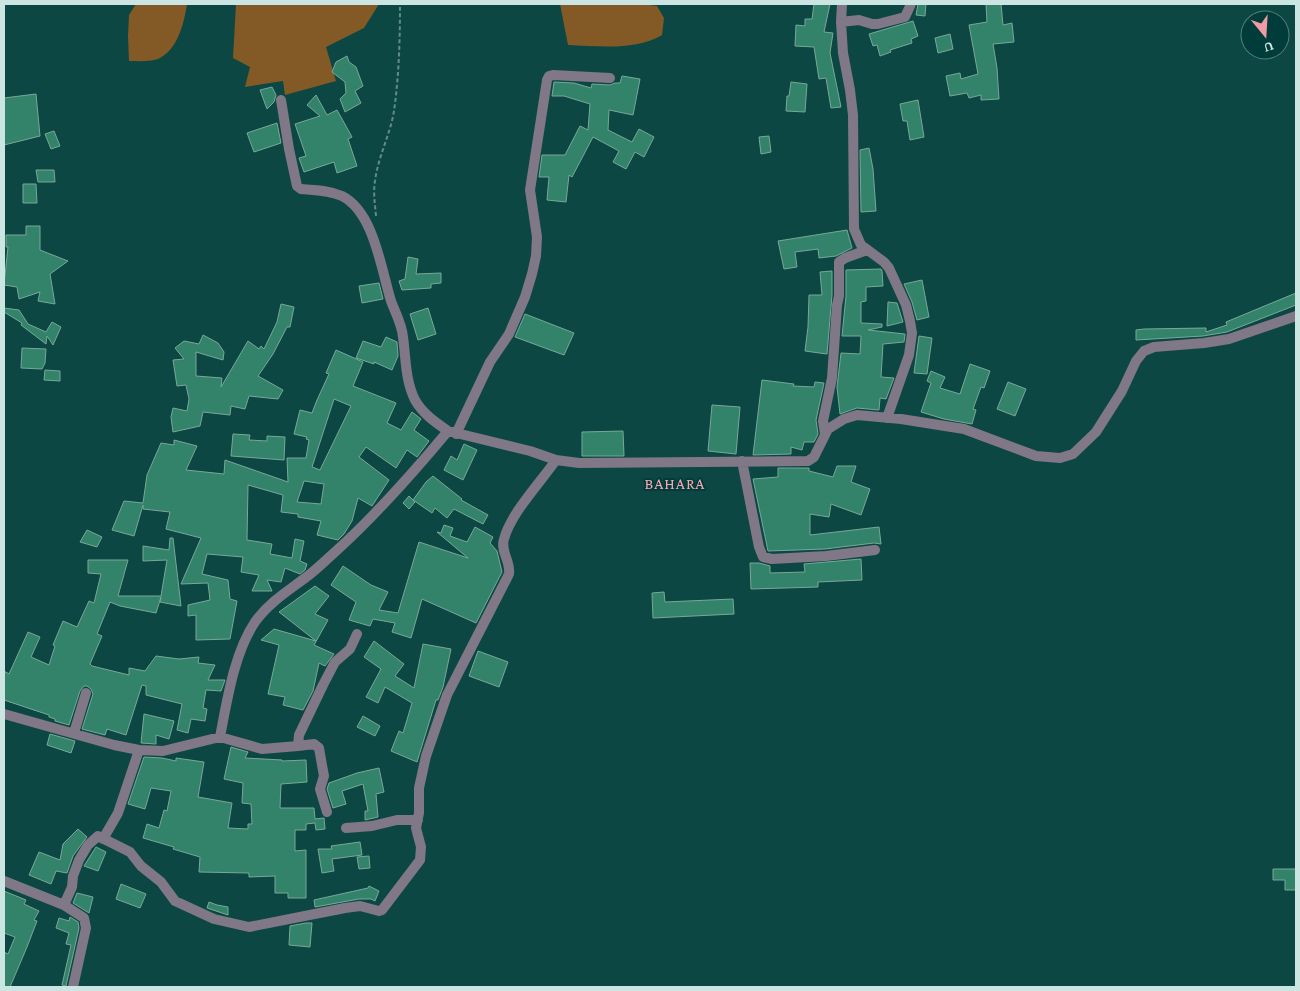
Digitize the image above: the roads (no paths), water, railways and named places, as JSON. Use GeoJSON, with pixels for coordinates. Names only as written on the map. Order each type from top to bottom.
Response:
{"type":"FeatureCollection","features":[{"type":"Feature","properties":{"kind":"street"},"geometry":{"type":"LineString","coordinates":[[842,4],[840,22],[843,53],[853,114],[854,229],[861,245],[889,268],[906,305],[912,333],[909,355],[887,418]]}},
{"type":"Feature","properties":{"kind":"street"},"geometry":{"type":"LineString","coordinates":[[840,22],[859,20],[878,24],[905,16],[911,4]]}},
{"type":"Feature","properties":{"kind":"street"},"geometry":{"type":"LineString","coordinates":[[220,737],[232,680],[240,654],[256,622],[268,607],[311,573],[374,514],[452,432],[490,362],[509,334],[525,297],[536,256],[536,232],[530,190],[549,76],[610,78]]}},
{"type":"Feature","properties":{"kind":"street"},"geometry":{"type":"LineString","coordinates":[[281,100],[288,149],[297,186],[301,189],[331,192],[342,196],[353,204],[367,224],[374,239],[390,298],[403,334],[406,366],[412,394],[423,411],[432,420],[452,432],[530,451],[556,460],[584,464],[810,461],[814,457],[828,429],[857,415],[964,429],[1036,456],[1060,458],[1073,454],[1096,432],[1144,351],[1154,346],[1204,343],[1229,339],[1296,316]]}},
{"type":"Feature","properties":{"kind":"street"},"geometry":{"type":"LineString","coordinates":[[825,434],[823,421],[832,378],[839,296],[839,262],[867,250]]}},
{"type":"Feature","properties":{"kind":"street"},"geometry":{"type":"LineString","coordinates":[[64,905],[72,887],[73,876],[79,859],[95,836],[98,836],[131,853],[141,866],[161,882],[175,901],[214,919],[249,927],[360,906],[381,911],[420,860],[420,844],[416,833],[421,777],[426,756],[447,695],[509,574],[503,540],[520,508],[556,460]]}},
{"type":"Feature","properties":{"kind":"street"},"geometry":{"type":"LineString","coordinates":[[742,461],[759,547],[763,557],[772,559],[826,556],[875,550]]}},
{"type":"Feature","properties":{"kind":"street"},"geometry":{"type":"LineString","coordinates":[[298,746],[299,735],[335,662],[350,649],[357,634]]}},
{"type":"Feature","properties":{"kind":"street"},"geometry":{"type":"LineString","coordinates":[[74,733],[86,693]]}},
{"type":"Feature","properties":{"kind":"street"},"geometry":{"type":"LineString","coordinates":[[4,714],[139,750],[164,752],[220,737],[262,749],[314,744],[319,748],[324,774],[320,790],[326,812]]}},
{"type":"Feature","properties":{"kind":"street"},"geometry":{"type":"LineString","coordinates":[[103,839],[118,814],[139,750]]}},
{"type":"Feature","properties":{"kind":"street"},"geometry":{"type":"LineString","coordinates":[[346,828],[372,826],[397,820],[418,820]]}},
{"type":"Feature","properties":{"kind":"street"},"geometry":{"type":"LineString","coordinates":[[4,881],[64,905],[83,917],[86,924],[73,987]]}},
{"type":"Feature","properties":{"kind":"district","name":"BAHARA"},"geometry":{"type":"Point","coordinates":[675,483]}}]}
